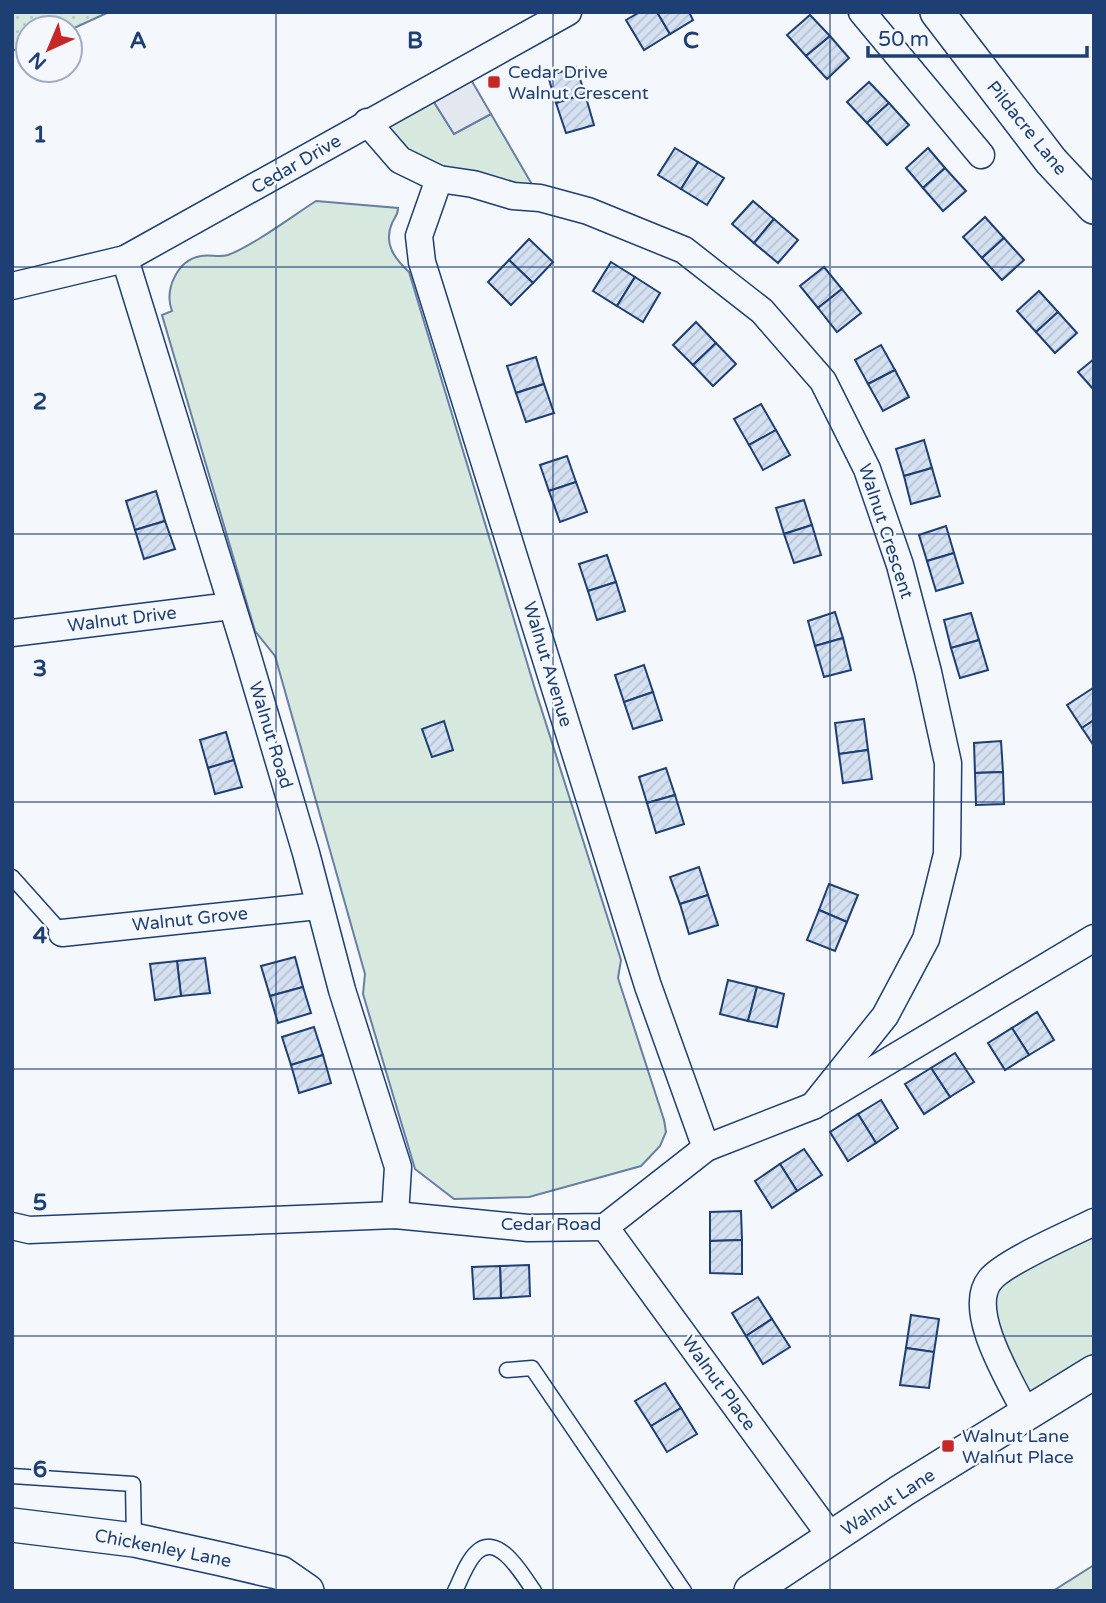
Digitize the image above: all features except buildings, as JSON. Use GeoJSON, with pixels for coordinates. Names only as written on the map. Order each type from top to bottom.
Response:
{"type":"FeatureCollection","features":[{"type":"Feature","properties":{"kind":"street","name":"Cedar Drive"},"geometry":{"type":"LineString","coordinates":[[12,286],[125,260],[568,12]]}},
{"type":"Feature","properties":{"kind":"street"},"geometry":{"type":"LineString","coordinates":[[862,12],[981,155]]}},
{"type":"Feature","properties":{"kind":"street","name":"Pildacre Lane"},"geometry":{"type":"LineString","coordinates":[[937,12],[1051,161],[1094,207]]}},
{"type":"Feature","properties":{"kind":"street","name":"Walnut Crescent"},"geometry":{"type":"LineString","coordinates":[[368,122],[400,160],[439,179],[540,198],[588,211],[684,250],[762,311],[823,381],[867,469],[900,565],[929,672],[948,763],[947,853],[926,939],[891,1005],[813,1106]]}},
{"type":"Feature","properties":{"kind":"street","name":"Walnut Avenue"},"geometry":{"type":"LineString","coordinates":[[439,179],[419,236],[422,262],[648,986],[706,1148]]}},
{"type":"Feature","properties":{"kind":"street","name":"Walnut Road"},"geometry":{"type":"LineString","coordinates":[[125,260],[306,853],[318,906],[398,1167],[395,1215]]}},
{"type":"Feature","properties":{"kind":"street","name":"Walnut Drive"},"geometry":{"type":"LineString","coordinates":[[12,633],[231,606]]}},
{"type":"Feature","properties":{"kind":"street","name":"Walnut Grove"},"geometry":{"type":"LineString","coordinates":[[62,933],[318,906]]}},
{"type":"Feature","properties":{"kind":"street","name":"Cedar Road"},"geometry":{"type":"LineString","coordinates":[[12,1226],[29,1230],[395,1215],[528,1228],[605,1227],[706,1148],[813,1106],[1094,938]]}},
{"type":"Feature","properties":{"kind":"street"},"geometry":{"type":"LineString","coordinates":[[1027,1415],[988,1332],[981,1299],[985,1287],[992,1277],[1003,1270],[1094,1222]]}},
{"type":"Feature","properties":{"kind":"street","name":"Walnut Place"},"geometry":{"type":"LineString","coordinates":[[605,1227],[832,1538]]}},
{"type":"Feature","properties":{"kind":"street","name":"Walnut Lane"},"geometry":{"type":"LineString","coordinates":[[751,1591],[1094,1372]]}},
{"type":"Feature","properties":{"kind":"street","name":"Chickenley Lane"},"geometry":{"type":"LineString","coordinates":[[12,1525],[134,1540],[281,1573],[307,1591]]}},
{"type":"Feature","properties":{"kind":"lane"},"geometry":{"type":"LineString","coordinates":[[12,877],[62,933]]}},
{"type":"Feature","properties":{"kind":"lane"},"geometry":{"type":"LineString","coordinates":[[507,1370],[533,1368],[684,1591]]}},
{"type":"Feature","properties":{"kind":"lane"},"geometry":{"type":"LineString","coordinates":[[12,1476],[133,1484],[134,1540]]}},
{"type":"Feature","properties":{"kind":"lane"},"geometry":{"type":"LineString","coordinates":[[455,1591],[477,1552],[488,1546],[499,1549],[508,1556],[534,1591]]}},
{"type":"Feature","properties":{"kind":"shaded area"},"geometry":{"type":"Polygon","coordinates":[[[12,12],[109,12],[84,24],[84,14],[14,14],[12,51],[12,12]]]}},
{"type":"Feature","properties":{"kind":"shaded area"},"geometry":{"type":"Polygon","coordinates":[[[466,71],[491,114],[454,134],[427,91],[466,71]]]}},
{"type":"Feature","properties":{"kind":"shaded area"},"geometry":{"type":"Polygon","coordinates":[[[427,91],[454,134],[491,114],[540,198],[439,179],[367,122],[427,91]]]}},
{"type":"Feature","properties":{"kind":"shaded area"},"geometry":{"type":"Polygon","coordinates":[[[316,201],[398,208],[390,231],[390,244],[399,262],[409,272],[535,689],[621,960],[618,978],[664,1120],[666,1132],[660,1146],[641,1166],[529,1197],[454,1199],[415,1169],[363,994],[365,974],[275,656],[255,631],[162,315],[172,311],[171,285],[185,263],[201,256],[225,256],[238,250],[316,201]]]}},
{"type":"Feature","properties":{"kind":"shaded area"},"geometry":{"type":"Polygon","coordinates":[[[1094,1222],[1094,1372],[1027,1415],[985,1287],[1094,1222]]]}},
{"type":"Feature","properties":{"kind":"shaded area"},"geometry":{"type":"Polygon","coordinates":[[[1094,1565],[1094,1591],[1053,1591],[1094,1565]]]}},
{"type":"Feature","properties":{"kind":"place","name":"Cedar Drive Walnut Crescent"},"geometry":{"type":"Point","coordinates":[494,82]}},
{"type":"Feature","properties":{"kind":"place","name":"Walnut Lane Walnut Place"},"geometry":{"type":"Point","coordinates":[948,1446]}}]}
